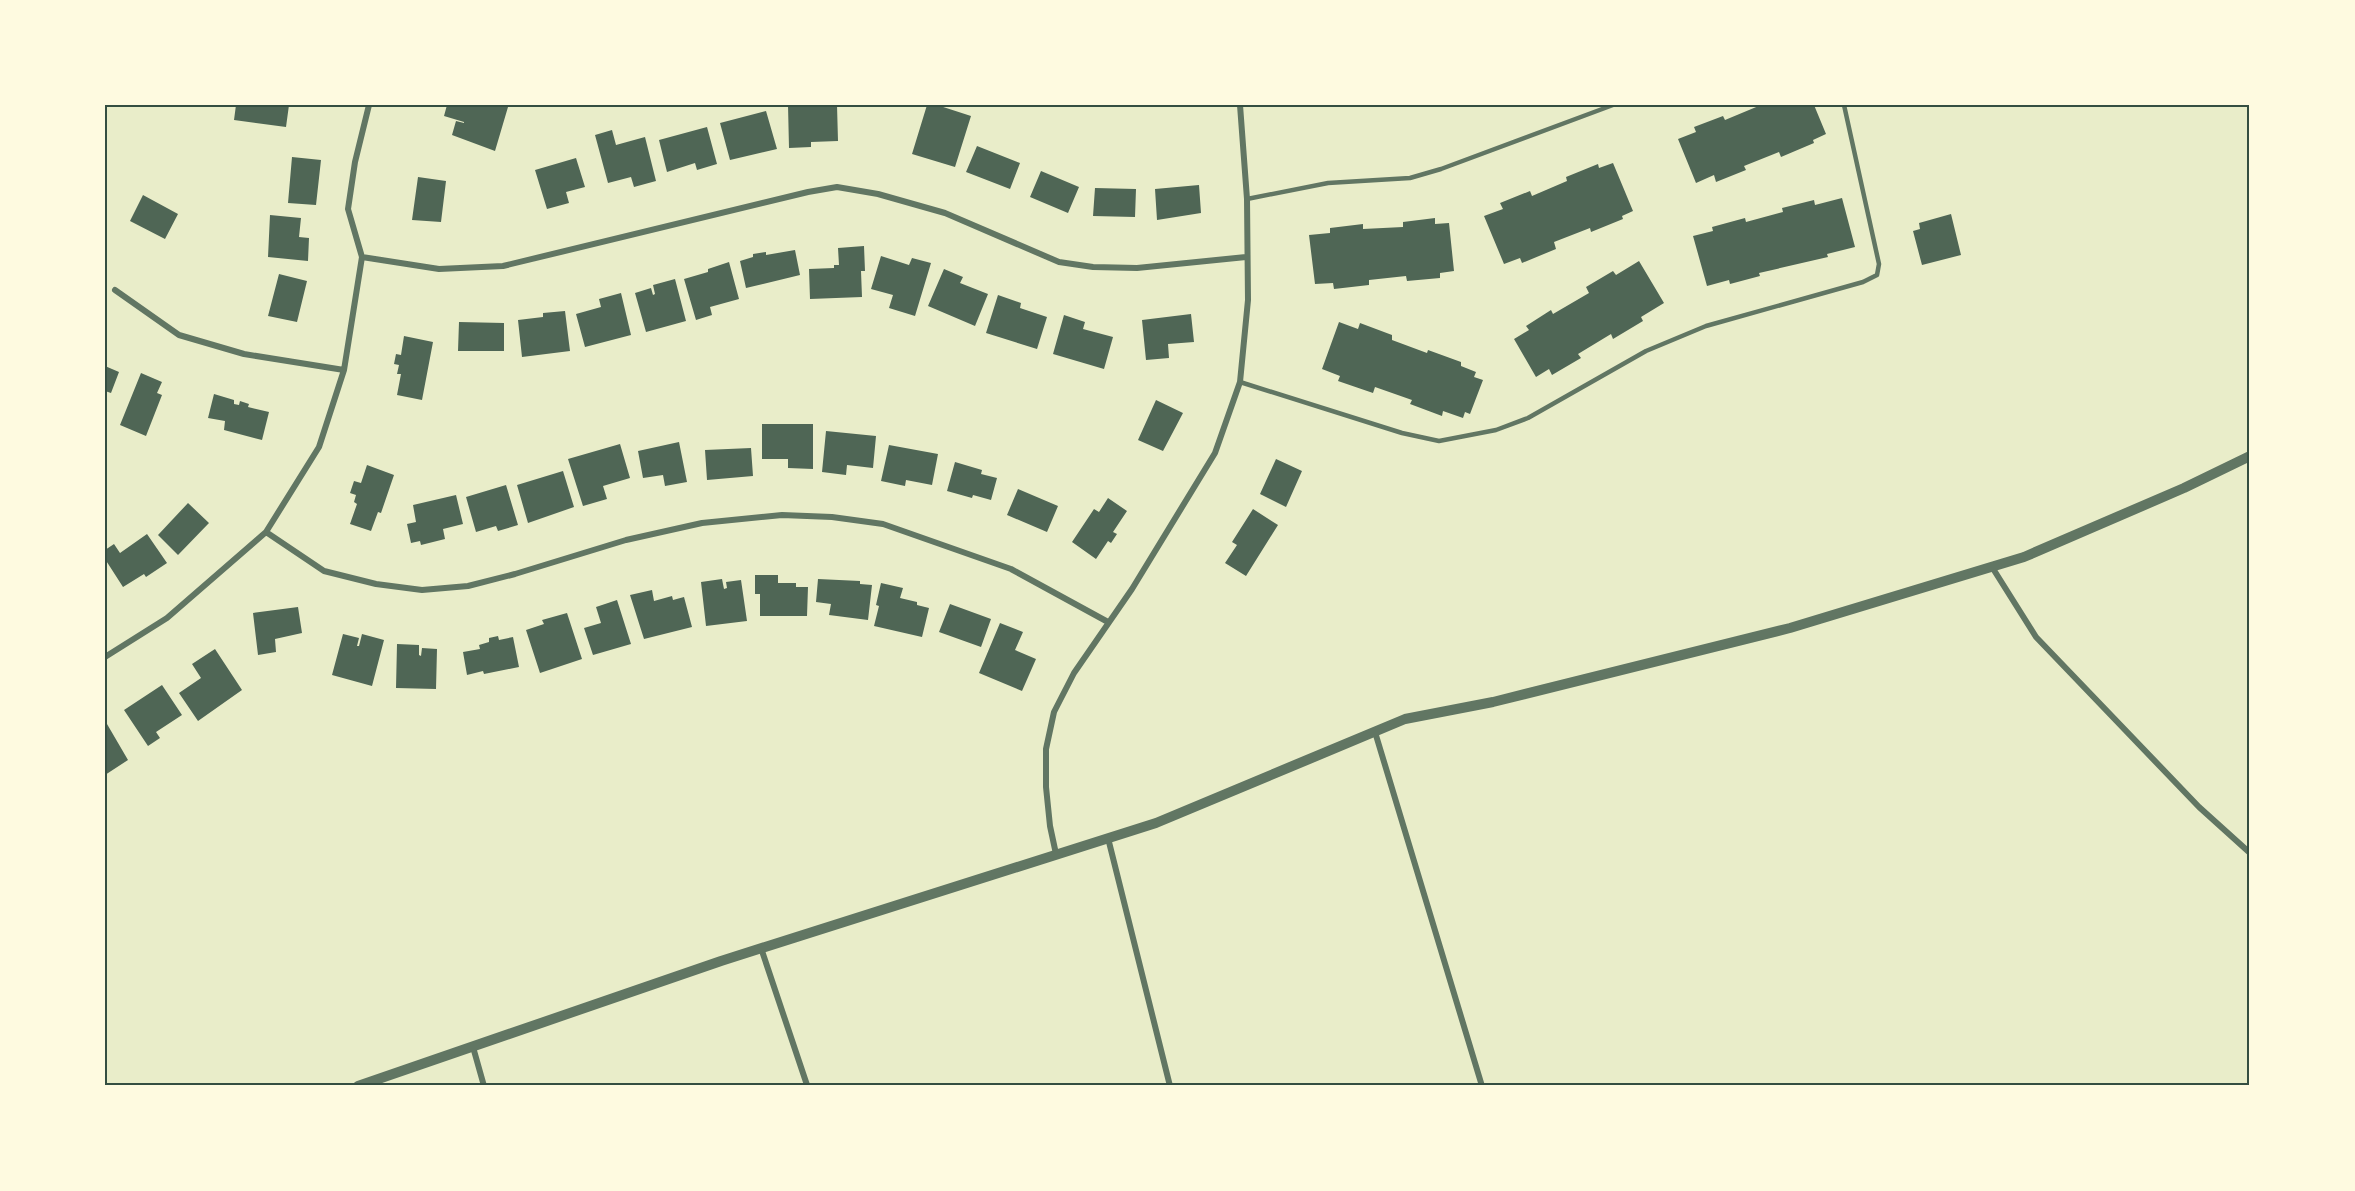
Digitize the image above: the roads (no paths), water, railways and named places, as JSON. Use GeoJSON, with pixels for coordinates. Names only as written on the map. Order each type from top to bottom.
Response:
{"type":"FeatureCollection","features":[{"type":"Feature","properties":{"kind":"street"},"geometry":{"type":"LineString","coordinates":[[105,657],[167,618],[266,532],[320,447],[344,370],[362,257],[348,208],[355,162],[369,105]]}},
{"type":"Feature","properties":{"kind":"street"},"geometry":{"type":"LineString","coordinates":[[1056,854],[1050,826],[1046,787],[1046,749],[1054,712],[1074,673],[1132,589],[1215,453],[1240,382],[1248,300],[1247,199],[1240,105]]}},
{"type":"Feature","properties":{"kind":"street"},"geometry":{"type":"LineString","coordinates":[[362,257],[440,269],[503,266],[774,200],[837,187],[878,194],[945,213],[1059,262],[1093,267],[1137,268],[1246,257]]}},
{"type":"Feature","properties":{"kind":"street"},"geometry":{"type":"LineString","coordinates":[[115,290],[179,334],[244,354],[344,370]]}},
{"type":"Feature","properties":{"kind":"street"},"geometry":{"type":"LineString","coordinates":[[358,1086],[761,948],[1156,823],[1405,719],[1492,702],[1790,628],[2024,557],[2184,488],[2250,456]]}},
{"type":"Feature","properties":{"kind":"street"},"geometry":{"type":"LineString","coordinates":[[266,532],[324,570],[376,584],[422,590],[468,586],[626,540],[702,523],[782,515],[832,518],[883,524],[1011,569],[1108,622]]}},
{"type":"Feature","properties":{"kind":"street"},"geometry":{"type":"LineString","coordinates":[[1992,567],[2036,637],[2199,807],[2250,853]]}},
{"type":"Feature","properties":{"kind":"street"},"geometry":{"type":"LineString","coordinates":[[1375,732],[1482,1086]]}},
{"type":"Feature","properties":{"kind":"street"},"geometry":{"type":"LineString","coordinates":[[1108,838],[1170,1086]]}},
{"type":"Feature","properties":{"kind":"street"},"geometry":{"type":"LineString","coordinates":[[761,948],[807,1085]]}},
{"type":"Feature","properties":{"kind":"street"},"geometry":{"type":"LineString","coordinates":[[473,1047],[484,1086]]}},
{"type":"Feature","properties":{"kind":"lane"},"geometry":{"type":"LineString","coordinates":[[1247,199],[1328,183],[1410,178],[1441,169],[1613,105]]}},
{"type":"Feature","properties":{"kind":"lane"},"geometry":{"type":"LineString","coordinates":[[1240,382],[1402,433],[1439,441],[1496,430],[1528,418],[1646,351],[1706,326],[1870,279],[1877,275],[1879,264],[1844,105]]}}]}
